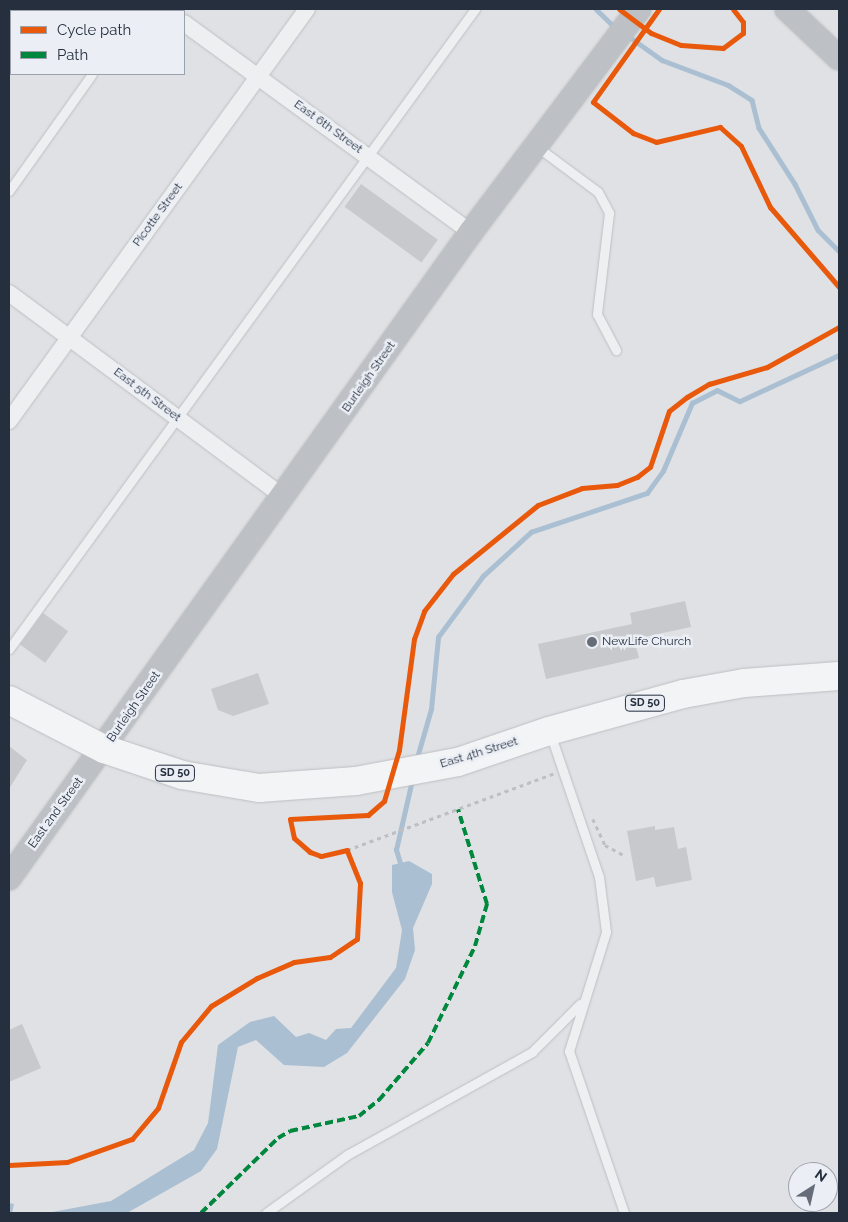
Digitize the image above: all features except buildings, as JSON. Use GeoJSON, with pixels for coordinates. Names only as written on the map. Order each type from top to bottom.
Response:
{"type":"FeatureCollection","features":[{"type":"Feature","properties":{"kind":"highway","name":"East 4th Street"},"geometry":{"type":"LineString","coordinates":[[9,700],[104,749],[182,775],[259,788],[356,781],[458,762],[550,730],[682,694],[744,683],[839,676]]}},
{"type":"Feature","properties":{"kind":"street","name":"Picotte Street"},"geometry":{"type":"LineString","coordinates":[[9,421],[307,9]]}},
{"type":"Feature","properties":{"kind":"street","name":"Burleigh Street"},"geometry":{"type":"LineString","coordinates":[[104,749],[471,232],[638,9]]}},
{"type":"Feature","properties":{"kind":"street"},"geometry":{"type":"LineString","coordinates":[[787,9],[839,58]]}},
{"type":"Feature","properties":{"kind":"street","name":"East 6th Street"},"geometry":{"type":"LineString","coordinates":[[185,23],[471,232]]}},
{"type":"Feature","properties":{"kind":"street","name":"East 5th Street"},"geometry":{"type":"LineString","coordinates":[[9,293],[284,497]]}},
{"type":"Feature","properties":{"kind":"street","name":"East 2nd Street"},"geometry":{"type":"LineString","coordinates":[[9,878],[104,749]]}},
{"type":"Feature","properties":{"kind":"lane"},"geometry":{"type":"LineString","coordinates":[[9,650],[176,416],[475,9]]}},
{"type":"Feature","properties":{"kind":"lane"},"geometry":{"type":"LineString","coordinates":[[9,191],[91,75]]}},
{"type":"Feature","properties":{"kind":"lane"},"geometry":{"type":"LineString","coordinates":[[536,146],[598,192],[609,213],[597,314],[616,350]]}},
{"type":"Feature","properties":{"kind":"lane"},"geometry":{"type":"LineString","coordinates":[[550,730],[562,772],[599,877],[606,932],[580,1004],[568,1051],[624,1213]]}},
{"type":"Feature","properties":{"kind":"lane"},"geometry":{"type":"LineString","coordinates":[[266,1213],[347,1155],[532,1052],[580,1004]]}},
{"type":"Feature","properties":{"kind":"path"},"geometry":{"type":"LineString","coordinates":[[339,852],[364,845],[434,817],[562,772]]}},
{"type":"Feature","properties":{"kind":"path"},"geometry":{"type":"LineString","coordinates":[[590,809],[604,845],[624,855]]}},
{"type":"Feature","properties":{"kind":"path"},"geometry":{"type":"LineString","coordinates":[[347,850],[351,857]]}},
{"type":"Feature","properties":{"kind":"water"},"geometry":{"type":"Polygon","coordinates":[[[409,861],[432,874],[432,884],[413,928],[415,950],[405,979],[347,1053],[324,1067],[284,1065],[256,1040],[238,1047],[217,1149],[201,1171],[127,1213],[47,1213],[111,1201],[194,1150],[208,1123],[218,1045],[250,1022],[274,1016],[296,1037],[309,1033],[326,1040],[336,1029],[351,1028],[396,968],[402,930],[392,892],[392,865],[409,861]]]}},
{"type":"Feature","properties":{"kind":"water"},"geometry":{"type":"Polygon","coordinates":[[[9,1203],[14,1204],[12,1213],[9,1213],[9,1203]]]}},
{"type":"Feature","properties":{"kind":"waterway"},"geometry":{"type":"LineString","coordinates":[[596,9],[616,28]]}},
{"type":"Feature","properties":{"kind":"waterway"},"geometry":{"type":"LineString","coordinates":[[627,35],[662,60],[728,85],[752,100],[759,128],[795,184],[818,230],[839,251]]}},
{"type":"Feature","properties":{"kind":"waterway"},"geometry":{"type":"LineString","coordinates":[[416,761],[431,709],[438,637],[483,576],[531,532],[647,493],[663,471],[692,403],[717,390],[740,401],[839,355]]}},
{"type":"Feature","properties":{"kind":"waterway"},"geometry":{"type":"LineString","coordinates":[[400,863],[396,850],[412,780]]}},
{"type":"Feature","properties":{"kind":"marked path"},"geometry":{"type":"LineString","coordinates":[[201,1213],[278,1138],[290,1131],[359,1116],[379,1100],[428,1043],[475,946],[487,904],[458,809]]}},
{"type":"Feature","properties":{"kind":"cycle path"},"geometry":{"type":"LineString","coordinates":[[619,9],[651,33],[681,45],[723,48],[743,33],[743,22],[733,9]]}},
{"type":"Feature","properties":{"kind":"cycle path"},"geometry":{"type":"LineString","coordinates":[[659,9],[593,102],[633,133],[656,142],[720,127],[741,146],[770,207],[839,287]]}},
{"type":"Feature","properties":{"kind":"cycle path"},"geometry":{"type":"LineString","coordinates":[[9,1165],[67,1162],[132,1139],[158,1108],[181,1042],[211,1006],[257,978],[294,962],[330,957],[357,939],[360,883],[347,850],[321,856],[310,852],[294,838],[290,819],[368,815],[384,801],[399,750],[414,639],[424,611],[453,574],[538,505],[582,488],[617,485],[637,477],[650,467],[669,411],[687,397],[709,384],[767,367],[839,327]]}},
{"type":"Feature","properties":{"kind":"place","name":"NewLife Church"},"geometry":{"type":"Point","coordinates":[592,642]}}]}
